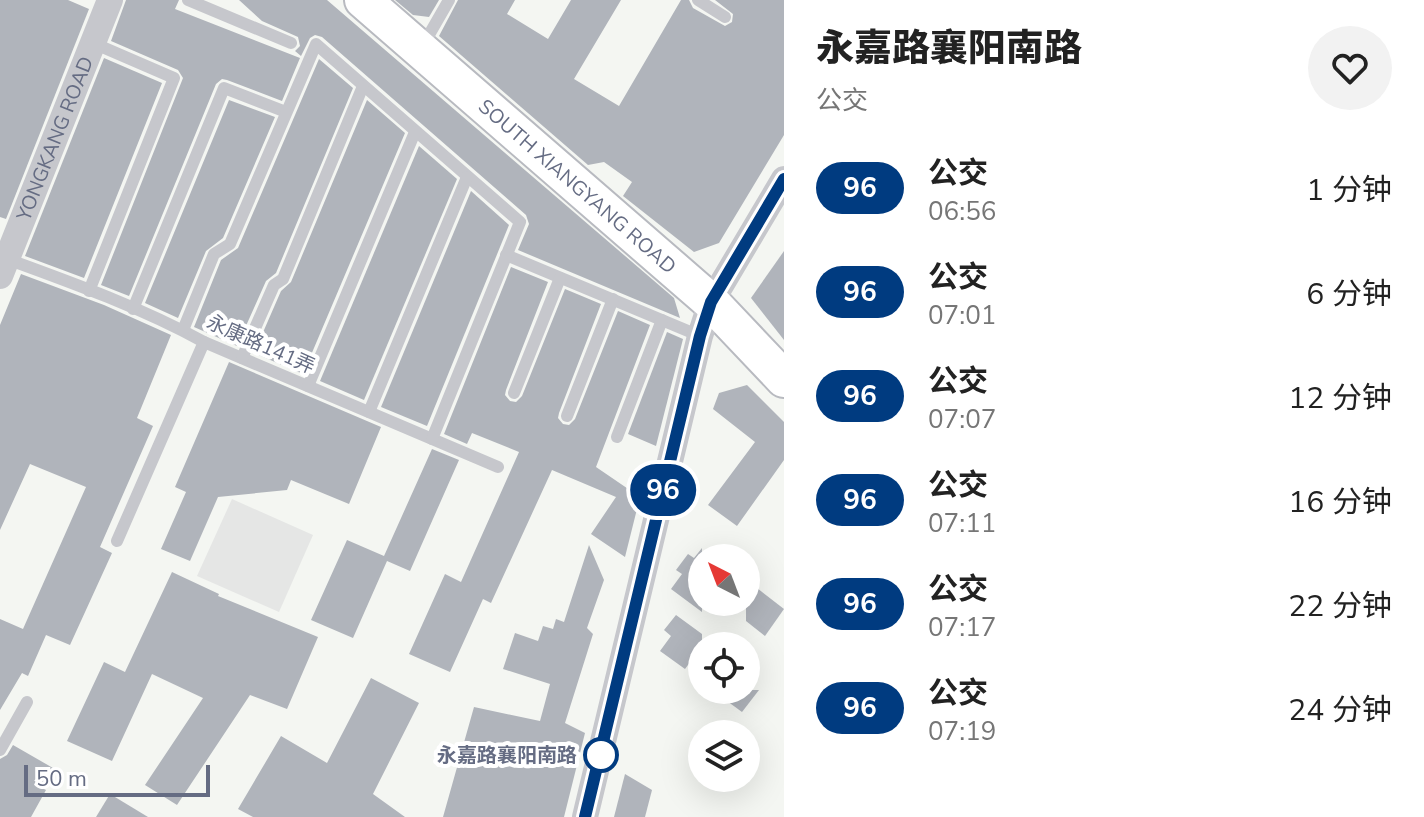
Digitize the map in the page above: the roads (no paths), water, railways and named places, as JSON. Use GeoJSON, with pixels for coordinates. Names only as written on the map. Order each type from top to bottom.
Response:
{"type":"FeatureCollection","features":[{"type":"Feature","properties":{"kind":"street","name":"YONGKANG ROAD"},"geometry":{"type":"LineString","coordinates":[[5,255],[110,0]]}},
{"type":"Feature","properties":{"kind":"street","name":"SOUTH XIANGYANG ROAD"},"geometry":{"type":"LineString","coordinates":[[363,0],[711,302],[784,379]]}},
{"type":"Feature","properties":{"kind":"street"},"geometry":{"type":"LineString","coordinates":[[585,817],[700,336],[711,302],[784,179]]}},
{"type":"Feature","properties":{"kind":"lane"},"geometry":{"type":"LineString","coordinates":[[188,0],[291,43]]}},
{"type":"Feature","properties":{"kind":"lane"},"geometry":{"type":"LineString","coordinates":[[421,50],[449,0]]}},
{"type":"Feature","properties":{"kind":"lane"},"geometry":{"type":"LineString","coordinates":[[698,0],[725,17]]}},
{"type":"Feature","properties":{"kind":"lane"},"geometry":{"type":"LineString","coordinates":[[89,291],[174,78],[93,43]]}},
{"type":"Feature","properties":{"kind":"lane"},"geometry":{"type":"LineString","coordinates":[[183,330],[214,254],[230,244],[316,44],[520,222],[432,439]]}},
{"type":"Feature","properties":{"kind":"lane"},"geometry":{"type":"LineString","coordinates":[[242,358],[274,285],[283,279],[363,86]]}},
{"type":"Feature","properties":{"kind":"lane"},"geometry":{"type":"LineString","coordinates":[[133,309],[224,88],[286,112]]}},
{"type":"Feature","properties":{"kind":"lane"},"geometry":{"type":"LineString","coordinates":[[308,386],[415,132]]}},
{"type":"Feature","properties":{"kind":"lane"},"geometry":{"type":"LineString","coordinates":[[369,412],[467,177]]}},
{"type":"Feature","properties":{"kind":"lane","name":"永康路141弄"},"geometry":{"type":"LineString","coordinates":[[5,255],[498,467]]}},
{"type":"Feature","properties":{"kind":"lane"},"geometry":{"type":"LineString","coordinates":[[506,255],[700,336]]}},
{"type":"Feature","properties":{"kind":"lane"},"geometry":{"type":"LineString","coordinates":[[514,393],[560,278]]}},
{"type":"Feature","properties":{"kind":"lane"},"geometry":{"type":"LineString","coordinates":[[567,416],[613,299]]}},
{"type":"Feature","properties":{"kind":"lane"},"geometry":{"type":"LineString","coordinates":[[617,437],[662,320]]}},
{"type":"Feature","properties":{"kind":"lane"},"geometry":{"type":"LineString","coordinates":[[117,541],[204,342]]}},
{"type":"Feature","properties":{"kind":"lane"},"geometry":{"type":"LineString","coordinates":[[0,750],[27,702]]}},
{"type":"Feature","properties":{"kind":"place","name":"永嘉路襄阳南路"},"geometry":{"type":"Point","coordinates":[601,755]}}]}
